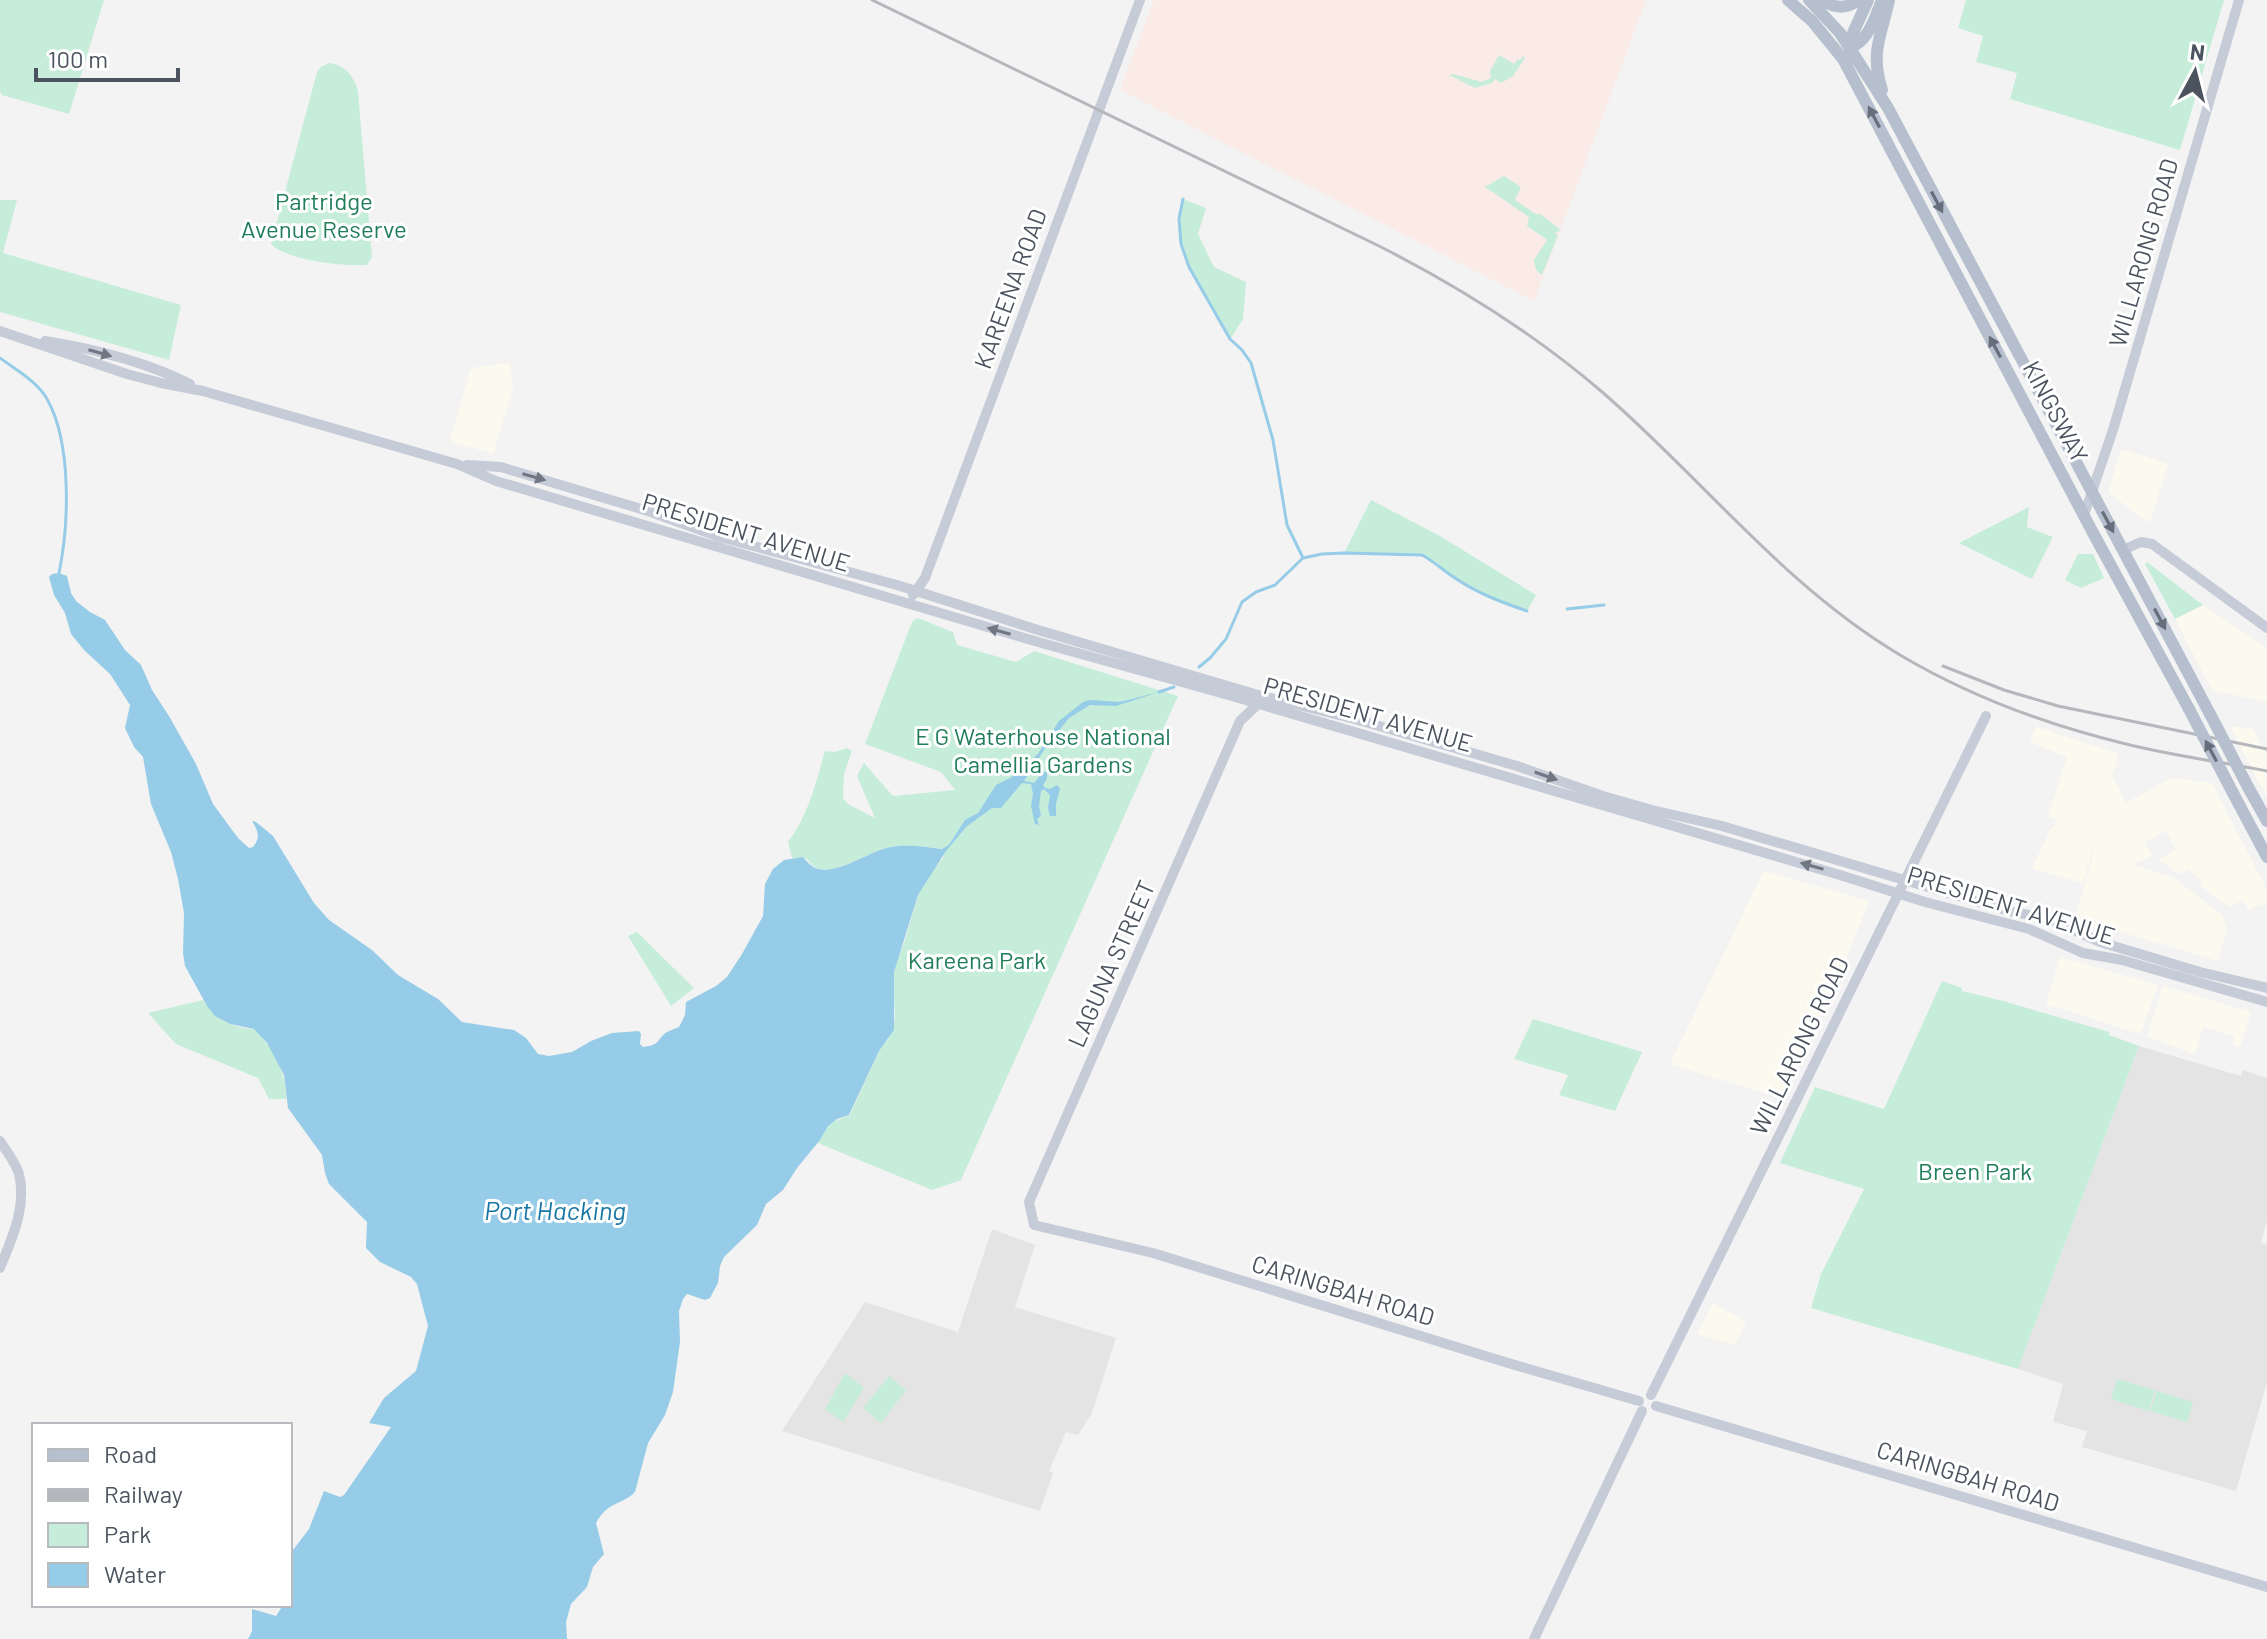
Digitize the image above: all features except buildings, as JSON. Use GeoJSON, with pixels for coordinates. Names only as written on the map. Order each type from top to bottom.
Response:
{"type":"FeatureCollection","features":[{"type":"Feature","properties":{"kind":"main road","name":"KINGSWAY"},"geometry":{"type":"LineString","coordinates":[[1788,0],[1847,54],[1888,108],[2267,821]]}},
{"type":"Feature","properties":{"kind":"main road","name":"KINGSWAY"},"geometry":{"type":"LineString","coordinates":[[1809,0],[1835,26],[2084,515],[2267,857]]}},
{"type":"Feature","properties":{"kind":"main road"},"geometry":{"type":"LineString","coordinates":[[1821,0],[1842,7],[1858,0]]}},
{"type":"Feature","properties":{"kind":"main road"},"geometry":{"type":"LineString","coordinates":[[1847,54],[1868,0]]}},
{"type":"Feature","properties":{"kind":"main road"},"geometry":{"type":"LineString","coordinates":[[1847,54],[1865,37],[1882,0]]}},
{"type":"Feature","properties":{"kind":"main road"},"geometry":{"type":"LineString","coordinates":[[1888,108],[1876,60],[1877,44],[1889,0]]}},
{"type":"Feature","properties":{"kind":"street","name":"KAREENA ROAD"},"geometry":{"type":"LineString","coordinates":[[907,602],[924,580],[1140,0]]}},
{"type":"Feature","properties":{"kind":"street","name":"WILLARONG ROAD"},"geometry":{"type":"LineString","coordinates":[[2084,515],[2093,494],[2239,0]]}},
{"type":"Feature","properties":{"kind":"street","name":"PRESIDENT AVENUE"},"geometry":{"type":"LineString","coordinates":[[0,331],[127,374],[203,391],[457,464],[496,481],[907,602],[1270,698],[1458,763],[1937,906],[2029,929],[2083,953],[2122,960],[2263,1000]]}},
{"type":"Feature","properties":{"kind":"street","name":"PRESIDENT AVENUE"},"geometry":{"type":"LineString","coordinates":[[457,464],[501,467],[648,511],[720,537],[916,591],[1258,704],[1310,713],[1463,750],[1603,796],[1762,838],[2018,913],[2049,919],[2100,942],[2200,972],[2265,987]]}},
{"type":"Feature","properties":{"kind":"street"},"geometry":{"type":"LineString","coordinates":[[2123,550],[2141,542],[2152,544],[2267,628]]}},
{"type":"Feature","properties":{"kind":"street"},"geometry":{"type":"LineString","coordinates":[[1232,696],[1240,721]]}},
{"type":"Feature","properties":{"kind":"street","name":"LAGUNA STREET"},"geometry":{"type":"LineString","coordinates":[[1034,1225],[1029,1202],[1240,721],[1258,704]]}},
{"type":"Feature","properties":{"kind":"street","name":"WILLARONG ROAD"},"geometry":{"type":"LineString","coordinates":[[1651,1395],[1986,716]]}},
{"type":"Feature","properties":{"kind":"street"},"geometry":{"type":"LineString","coordinates":[[1458,763],[1463,750]]}},
{"type":"Feature","properties":{"kind":"street"},"geometry":{"type":"LineString","coordinates":[[1697,833],[1704,822]]}},
{"type":"Feature","properties":{"kind":"street"},"geometry":{"type":"LineString","coordinates":[[1757,850],[1762,838]]}},
{"type":"Feature","properties":{"kind":"street"},"geometry":{"type":"LineString","coordinates":[[2018,913],[2028,922],[2057,935],[2061,944]]}},
{"type":"Feature","properties":{"kind":"street"},"geometry":{"type":"LineString","coordinates":[[2263,1000],[2265,987]]}},
{"type":"Feature","properties":{"kind":"street"},"geometry":{"type":"LineString","coordinates":[[0,1141],[19,1172],[21,1197],[14,1231],[0,1268]]}},
{"type":"Feature","properties":{"kind":"street","name":"CARINGBAH ROAD"},"geometry":{"type":"LineString","coordinates":[[1034,1225],[1153,1253],[1640,1406]]}},
{"type":"Feature","properties":{"kind":"street"},"geometry":{"type":"LineString","coordinates":[[1534,1639],[1643,1396],[1651,1395],[1656,1399],[1656,1406],[1651,1412],[1640,1406]]}},
{"type":"Feature","properties":{"kind":"street","name":"CARINGBAH ROAD"},"geometry":{"type":"LineString","coordinates":[[1656,1406],[2267,1587]]}},
{"type":"Feature","properties":{"kind":"shaded area"},"geometry":{"type":"Polygon","coordinates":[[[1154,0],[1646,0],[1534,301],[1120,90],[1154,0]]]}},
{"type":"Feature","properties":{"kind":"shaded area"},"geometry":{"type":"Polygon","coordinates":[[[510,363],[513,388],[494,452],[452,442],[451,436],[471,369],[510,363]]]}},
{"type":"Feature","properties":{"kind":"shaded area"},"geometry":{"type":"Polygon","coordinates":[[[2121,449],[2168,464],[2150,523],[2111,495],[2109,490],[2121,449]]]}},
{"type":"Feature","properties":{"kind":"shaded area"},"geometry":{"type":"Polygon","coordinates":[[[2203,605],[2267,648],[2267,702],[2212,690],[2175,619],[2203,605]]]}},
{"type":"Feature","properties":{"kind":"shaded area"},"geometry":{"type":"Polygon","coordinates":[[[2230,726],[2253,729],[2267,756],[2267,798],[2230,726]]]}},
{"type":"Feature","properties":{"kind":"shaded area"},"geometry":{"type":"Polygon","coordinates":[[[2036,727],[2119,754],[2112,776],[2126,803],[2171,778],[2212,783],[2267,890],[2267,904],[2262,907],[2259,904],[2249,910],[2243,900],[2230,907],[2201,886],[2203,884],[2197,876],[2188,869],[2178,874],[2159,859],[2176,850],[2166,831],[2145,842],[2152,856],[2134,864],[2115,859],[2173,877],[2222,915],[2227,929],[2218,961],[2075,918],[2094,853],[2083,883],[2032,869],[2050,830],[2056,825],[2055,818],[2048,817],[2067,757],[2030,742],[2036,727]]]}},
{"type":"Feature","properties":{"kind":"shaded area"},"geometry":{"type":"Polygon","coordinates":[[[1764,871],[1869,901],[1839,976],[1781,1098],[1670,1064],[1764,871]]]}},
{"type":"Feature","properties":{"kind":"shaded area"},"geometry":{"type":"Polygon","coordinates":[[[2060,957],[2158,985],[2140,1034],[2046,1004],[2060,957]]]}},
{"type":"Feature","properties":{"kind":"shaded area"},"geometry":{"type":"Polygon","coordinates":[[[2163,986],[2251,1012],[2240,1047],[2233,1045],[2234,1036],[2203,1026],[2195,1054],[2147,1037],[2163,986]]]}},
{"type":"Feature","properties":{"kind":"shaded area"},"geometry":{"type":"Polygon","coordinates":[[[2139,1046],[2241,1076],[2243,1070],[2267,1078],[2267,1220],[2261,1243],[2267,1245],[2267,1382],[2236,1491],[2082,1447],[2087,1431],[2053,1422],[2063,1384],[2018,1369],[2139,1046]]]}},
{"type":"Feature","properties":{"kind":"shaded area"},"geometry":{"type":"Polygon","coordinates":[[[992,1229],[1035,1245],[1015,1307],[1116,1338],[1092,1413],[1078,1435],[1066,1432],[1049,1471],[1053,1473],[1040,1511],[782,1431],[865,1302],[958,1332],[992,1229]]]}},
{"type":"Feature","properties":{"kind":"shaded area"},"geometry":{"type":"Polygon","coordinates":[[[1713,1303],[1746,1322],[1735,1345],[1697,1334],[1713,1303]]]}},
{"type":"Feature","properties":{"kind":"green space"},"geometry":{"type":"Polygon","coordinates":[[[0,0],[104,0],[69,114],[2,95],[0,0]]]}},
{"type":"Feature","properties":{"kind":"green space"},"geometry":{"type":"Polygon","coordinates":[[[1966,0],[2224,0],[2180,150],[2010,99],[2017,73],[1976,62],[1983,36],[1958,28],[1966,0]]]}},
{"type":"Feature","properties":{"kind":"green space"},"geometry":{"type":"Polygon","coordinates":[[[1499,55],[1514,64],[1523,56],[1525,58],[1513,76],[1501,83],[1495,79],[1492,83],[1475,88],[1449,75],[1482,82],[1491,78],[1490,71],[1499,55]]]}},
{"type":"Feature","properties":{"kind":"green space","name":"Partridge Avenue Reserve"},"geometry":{"type":"Polygon","coordinates":[[[329,63],[348,72],[358,91],[372,257],[367,265],[302,258],[278,250],[271,244],[317,72],[329,63]]]}},
{"type":"Feature","properties":{"kind":"green space"},"geometry":{"type":"Polygon","coordinates":[[[1504,176],[1521,187],[1515,200],[1560,229],[1555,233],[1558,235],[1542,275],[1536,270],[1534,260],[1547,240],[1527,226],[1529,217],[1485,187],[1504,176]]]}},
{"type":"Feature","properties":{"kind":"green space"},"geometry":{"type":"Polygon","coordinates":[[[1183,199],[1206,208],[1198,234],[1214,267],[1246,282],[1243,319],[1231,338],[1202,292],[1183,252],[1179,232],[1183,199]]]}},
{"type":"Feature","properties":{"kind":"green space"},"geometry":{"type":"Polygon","coordinates":[[[0,200],[17,200],[3,253],[181,305],[169,360],[0,312],[0,200]]]}},
{"type":"Feature","properties":{"kind":"green space"},"geometry":{"type":"Polygon","coordinates":[[[1371,500],[1440,536],[1536,595],[1527,611],[1481,593],[1422,555],[1344,553],[1371,500]]]}},
{"type":"Feature","properties":{"kind":"green space"},"geometry":{"type":"Polygon","coordinates":[[[2029,507],[2027,527],[2053,537],[2032,579],[1959,543],[2029,507]]]}},
{"type":"Feature","properties":{"kind":"green space"},"geometry":{"type":"Polygon","coordinates":[[[2078,554],[2093,554],[2104,578],[2081,588],[2065,580],[2078,554]]]}},
{"type":"Feature","properties":{"kind":"green space"},"geometry":{"type":"Polygon","coordinates":[[[2147,562],[2203,605],[2175,619],[2145,564],[2147,562]]]}},
{"type":"Feature","properties":{"kind":"green space"},"geometry":{"type":"Polygon","coordinates":[[[917,618],[953,632],[957,645],[1016,662],[1034,651],[1178,696],[961,1180],[932,1190],[818,1143],[830,1123],[850,1115],[879,1051],[889,1038],[895,1018],[895,966],[918,895],[943,858],[944,849],[894,847],[841,866],[823,869],[806,858],[792,858],[788,842],[806,810],[825,751],[847,748],[852,751],[844,774],[843,798],[848,804],[875,818],[857,776],[864,763],[893,796],[955,790],[941,772],[865,744],[912,622],[917,618]]]}},
{"type":"Feature","properties":{"kind":"green space"},"geometry":{"type":"Polygon","coordinates":[[[637,932],[694,988],[671,1006],[628,936],[637,932]]]}},
{"type":"Feature","properties":{"kind":"green space","name":"Breen Park"},"geometry":{"type":"Polygon","coordinates":[[[1942,981],[1962,988],[1962,991],[2109,1032],[2109,1035],[2139,1046],[2018,1369],[1811,1308],[1821,1274],[1864,1189],[1780,1163],[1815,1087],[1884,1109],[1942,981]]]}},
{"type":"Feature","properties":{"kind":"green space"},"geometry":{"type":"Polygon","coordinates":[[[203,1000],[225,1021],[254,1029],[261,1036],[281,1070],[286,1099],[269,1099],[258,1078],[176,1044],[148,1013],[203,1000]]]}},
{"type":"Feature","properties":{"kind":"green space"},"geometry":{"type":"Polygon","coordinates":[[[1533,1019],[1642,1052],[1615,1111],[1559,1095],[1568,1075],[1514,1059],[1533,1019]]]}},
{"type":"Feature","properties":{"kind":"green space"},"geometry":{"type":"Polygon","coordinates":[[[845,1373],[864,1388],[843,1422],[825,1409],[845,1373]]]}},
{"type":"Feature","properties":{"kind":"green space"},"geometry":{"type":"Polygon","coordinates":[[[889,1376],[906,1390],[881,1423],[863,1408],[889,1376]]]}},
{"type":"Feature","properties":{"kind":"green space"},"geometry":{"type":"Polygon","coordinates":[[[2117,1379],[2155,1390],[2149,1411],[2111,1399],[2117,1379]]]}},
{"type":"Feature","properties":{"kind":"green space"},"geometry":{"type":"Polygon","coordinates":[[[2157,1391],[2193,1402],[2187,1422],[2150,1411],[2157,1391]]]}},
{"type":"Feature","properties":{"kind":"water","name":"Port Hacking"},"geometry":{"type":"Polygon","coordinates":[[[52,574],[67,576],[76,601],[105,620],[125,650],[141,665],[152,690],[196,764],[213,804],[238,838],[249,848],[253,847],[258,834],[252,821],[256,822],[273,836],[314,903],[329,920],[372,950],[398,975],[438,999],[462,1022],[514,1030],[526,1038],[538,1054],[549,1056],[572,1052],[612,1033],[639,1031],[640,1044],[649,1046],[679,1027],[685,1015],[686,1002],[727,977],[742,954],[763,916],[765,884],[773,869],[784,860],[803,857],[812,866],[829,869],[891,847],[942,849],[949,845],[965,820],[978,813],[996,785],[1010,778],[1038,754],[1059,721],[1083,702],[1120,702],[1159,692],[1116,706],[1090,705],[1069,718],[1024,781],[1034,783],[1047,771],[1045,788],[1057,785],[1060,789],[1056,816],[1050,816],[1050,795],[1044,789],[1039,806],[1041,816],[1037,819],[1039,825],[1035,824],[1031,784],[1022,783],[1001,808],[992,808],[966,827],[946,851],[918,895],[894,972],[894,1030],[879,1051],[849,1115],[828,1126],[783,1190],[766,1204],[757,1225],[724,1257],[718,1283],[710,1298],[705,1300],[687,1294],[683,1299],[679,1311],[680,1342],[673,1392],[665,1415],[648,1443],[635,1492],[606,1510],[596,1523],[604,1554],[593,1567],[587,1587],[571,1604],[566,1622],[567,1639],[248,1639],[252,1631],[252,1609],[276,1616],[282,1607],[292,1607],[292,1551],[309,1529],[324,1491],[340,1497],[344,1495],[391,1427],[369,1423],[384,1398],[416,1371],[428,1326],[417,1284],[411,1277],[380,1262],[366,1248],[367,1222],[329,1184],[322,1155],[288,1108],[284,1075],[267,1043],[254,1029],[230,1024],[215,1016],[185,966],[184,913],[178,879],[171,852],[151,804],[143,757],[125,728],[130,705],[110,674],[71,634],[65,613],[54,595],[49,577],[52,574]]]}},
{"type":"Feature","properties":{"kind":"waterway"},"geometry":{"type":"LineString","coordinates":[[1183,199],[1179,219],[1181,244],[1189,267],[1230,339],[1251,363],[1273,440],[1287,525],[1303,558]]}},
{"type":"Feature","properties":{"kind":"waterway"},"geometry":{"type":"LineString","coordinates":[[0,358],[43,393],[61,438],[66,508],[59,573]]}},
{"type":"Feature","properties":{"kind":"waterway"},"geometry":{"type":"LineString","coordinates":[[1199,667],[1226,639],[1242,602],[1256,592],[1275,585],[1303,558],[1322,554],[1422,555],[1474,590],[1527,611]]}},
{"type":"Feature","properties":{"kind":"waterway"},"geometry":{"type":"LineString","coordinates":[[1567,609],[1604,605]]}},
{"type":"Feature","properties":{"kind":"waterway"},"geometry":{"type":"LineString","coordinates":[[1159,692],[1174,687]]}},
{"type":"Feature","properties":{"kind":"railway"},"geometry":{"type":"LineString","coordinates":[[872,0],[1379,246],[1494,312],[1549,349],[1601,391],[1819,597],[1858,627],[1927,670],[2012,709],[2070,729],[2147,749],[2267,771]]}},
{"type":"Feature","properties":{"kind":"railway"},"geometry":{"type":"LineString","coordinates":[[1943,666],[2004,690],[2058,706],[2267,749]]}},
{"type":"Feature","properties":{"kind":"park label","name":"E G Waterhouse National Camellia Gardens"},"geometry":{"type":"Point","coordinates":[1043,751]}},
{"type":"Feature","properties":{"kind":"park label","name":"Kareena Park"},"geometry":{"type":"Point","coordinates":[977,961]}}]}
